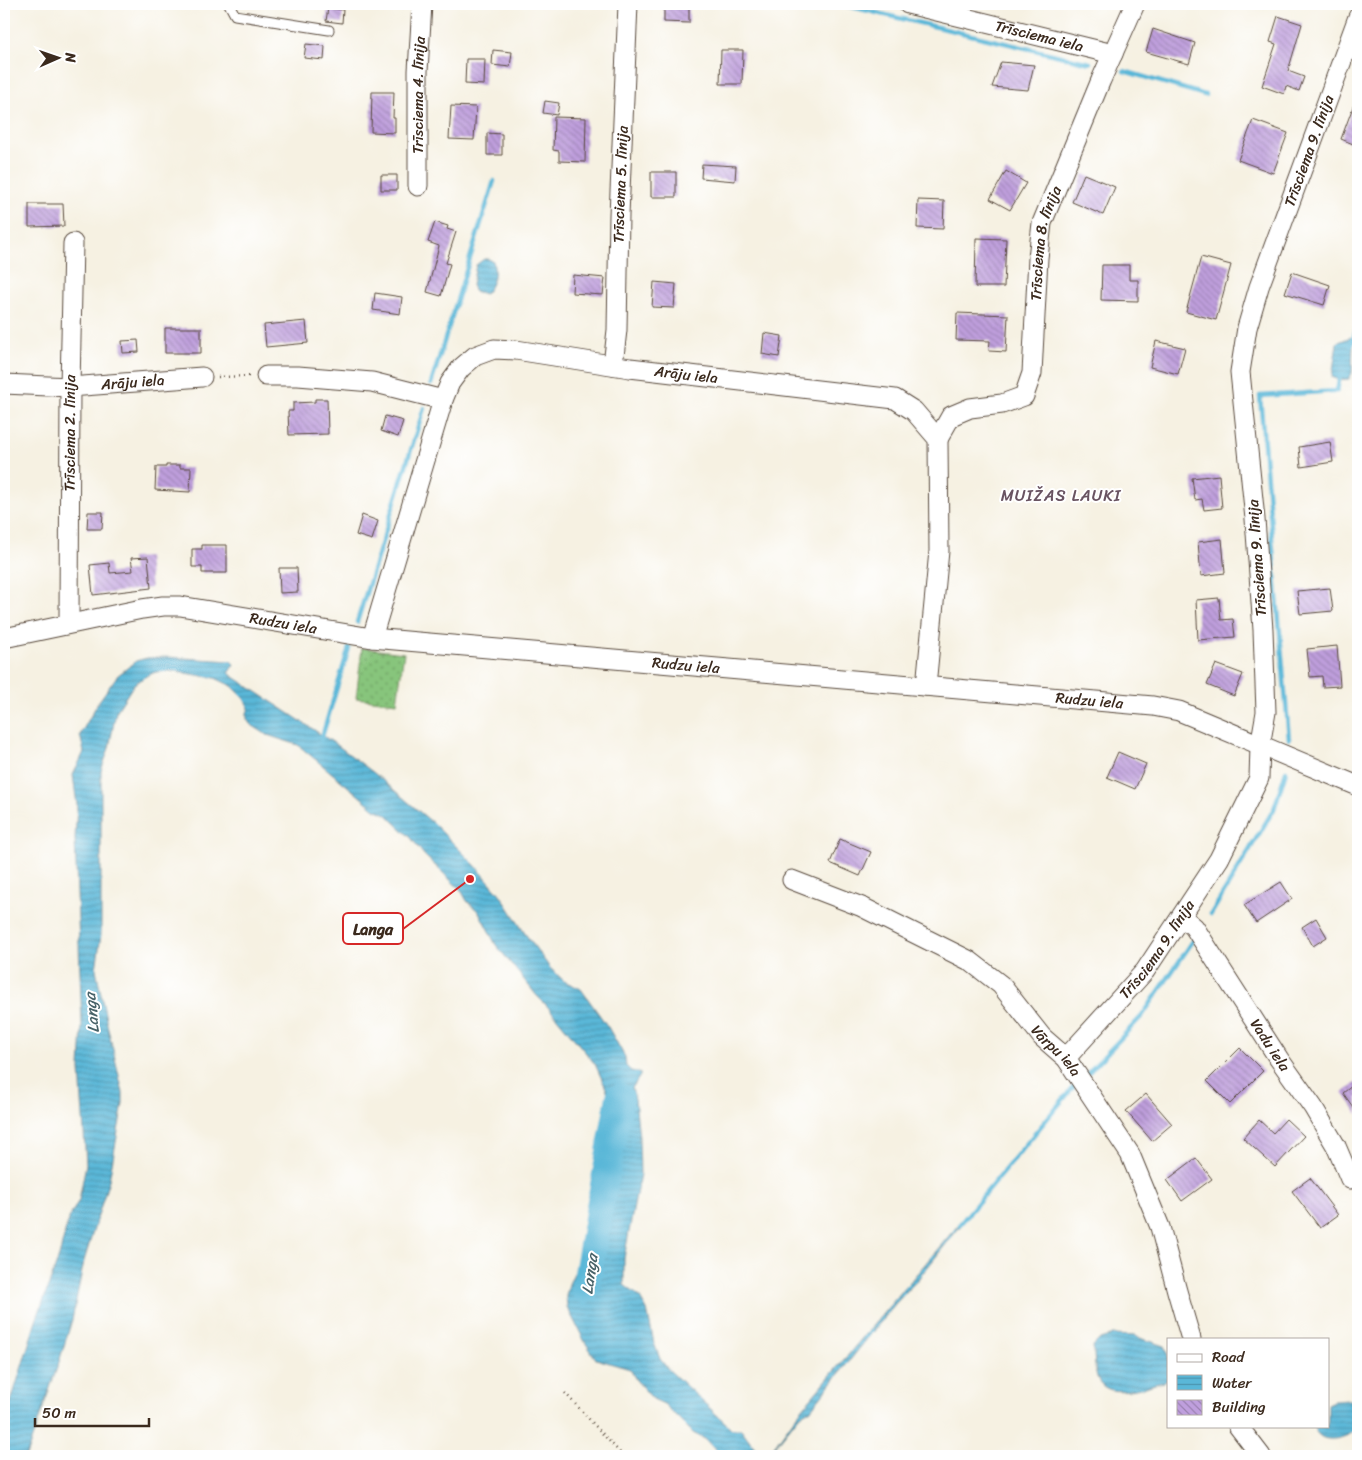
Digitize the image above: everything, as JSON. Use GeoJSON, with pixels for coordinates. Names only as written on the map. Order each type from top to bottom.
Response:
{"type":"FeatureCollection","features":[{"type":"Feature","properties":{"kind":"street","name":"Trīsciema 4. līnija"},"geometry":{"type":"LineString","coordinates":[[418,186],[418,71],[422,4]]}},
{"type":"Feature","properties":{"kind":"street","name":"Trīsciema 5. līnija"},"geometry":{"type":"LineString","coordinates":[[613,365],[617,330],[628,4]]}},
{"type":"Feature","properties":{"kind":"street","name":"Trīsciema iela"},"geometry":{"type":"LineString","coordinates":[[911,4],[1113,54]]}},
{"type":"Feature","properties":{"kind":"street","name":"Trīsciema 8. līnija"},"geometry":{"type":"LineString","coordinates":[[938,439],[950,416],[970,408],[1002,404],[1024,396],[1032,373],[1038,258],[1042,223],[1135,4]]}},
{"type":"Feature","properties":{"kind":"street","name":"Trīsciema 9. līnija"},"geometry":{"type":"LineString","coordinates":[[1066,1058],[1145,971],[1219,859],[1259,778],[1260,746],[1266,712],[1263,630],[1255,520],[1240,372],[1246,328],[1258,287],[1358,16]]}},
{"type":"Feature","properties":{"kind":"street","name":"Trīsciema 2. līnija"},"geometry":{"type":"LineString","coordinates":[[69,623],[73,243]]}},
{"type":"Feature","properties":{"kind":"street","name":"Arāju iela"},"geometry":{"type":"LineString","coordinates":[[372,638],[443,400],[450,383],[461,368],[475,356],[494,349],[516,350],[613,365],[895,399],[914,411],[938,439]]}},
{"type":"Feature","properties":{"kind":"street"},"geometry":{"type":"LineString","coordinates":[[266,376],[298,376],[372,382],[443,400]]}},
{"type":"Feature","properties":{"kind":"street","name":"Arāju iela"},"geometry":{"type":"LineString","coordinates":[[4,384],[70,387],[202,377]]}},
{"type":"Feature","properties":{"kind":"street"},"geometry":{"type":"LineString","coordinates":[[926,686],[939,551],[938,439]]}},
{"type":"Feature","properties":{"kind":"street","name":"Rudzu iela"},"geometry":{"type":"LineString","coordinates":[[4,638],[69,623],[163,606],[180,606],[372,638],[1152,706],[1179,711],[1358,786]]}},
{"type":"Feature","properties":{"kind":"street","name":"Vārpu iela"},"geometry":{"type":"LineString","coordinates":[[792,880],[862,907],[970,962],[1001,985],[1042,1037],[1066,1058],[1130,1154],[1160,1227],[1192,1338]]}},
{"type":"Feature","properties":{"kind":"street","name":"Vadu iela"},"geometry":{"type":"LineString","coordinates":[[1182,917],[1194,927],[1279,1059],[1313,1107],[1336,1146],[1350,1179]]}},
{"type":"Feature","properties":{"kind":"street"},"geometry":{"type":"LineString","coordinates":[[1240,1428],[1261,1456]]}},
{"type":"Feature","properties":{"kind":"lane"},"geometry":{"type":"LineString","coordinates":[[228,4],[235,15],[330,30]]}},
{"type":"Feature","properties":{"kind":"path"},"geometry":{"type":"LineString","coordinates":[[202,377],[266,376]]}},
{"type":"Feature","properties":{"kind":"path"},"geometry":{"type":"LineString","coordinates":[[565,1393],[623,1456]]}},
{"type":"Feature","properties":{"kind":"green space"},"geometry":{"type":"Polygon","coordinates":[[[362,648],[404,653],[397,703],[356,698],[362,648]]]}},
{"type":"Feature","properties":{"kind":"water"},"geometry":{"type":"Polygon","coordinates":[[[484,259],[493,261],[494,270],[494,279],[485,294],[474,291],[472,285],[476,265],[484,259]]]}},
{"type":"Feature","properties":{"kind":"water"},"geometry":{"type":"Polygon","coordinates":[[[1350,337],[1353,340],[1352,373],[1349,379],[1338,380],[1332,377],[1337,343],[1350,337]]]}},
{"type":"Feature","properties":{"kind":"water"},"geometry":{"type":"Polygon","coordinates":[[[167,657],[231,661],[234,664],[229,672],[231,675],[337,745],[374,773],[434,824],[474,864],[500,894],[550,968],[564,981],[581,989],[608,1027],[625,1057],[626,1066],[631,1071],[640,1073],[632,1088],[639,1137],[640,1174],[624,1258],[624,1285],[639,1296],[647,1310],[654,1343],[660,1359],[669,1370],[732,1429],[741,1429],[755,1448],[767,1456],[721,1456],[705,1439],[693,1433],[664,1404],[653,1399],[636,1380],[630,1369],[596,1359],[567,1307],[566,1296],[574,1273],[590,1256],[598,1239],[597,1217],[602,1205],[607,1172],[615,1158],[613,1110],[610,1097],[595,1064],[496,945],[479,912],[467,901],[461,890],[424,855],[412,839],[386,814],[375,809],[298,745],[267,735],[250,724],[247,719],[249,708],[243,697],[232,686],[215,678],[173,671],[156,672],[134,684],[116,712],[109,748],[101,771],[101,935],[96,969],[123,1093],[123,1104],[109,1180],[84,1261],[72,1320],[59,1362],[26,1456],[4,1456],[4,1424],[36,1321],[59,1257],[68,1220],[79,1200],[86,1164],[80,1069],[82,1025],[75,839],[77,805],[73,775],[84,752],[80,735],[99,701],[117,676],[136,661],[147,658],[167,657]]]}},
{"type":"Feature","properties":{"kind":"water"},"geometry":{"type":"Polygon","coordinates":[[[959,1224],[962,1224],[810,1410],[799,1416],[767,1456],[796,1416],[959,1224]]]}},
{"type":"Feature","properties":{"kind":"water"},"geometry":{"type":"Polygon","coordinates":[[[1113,1335],[1134,1336],[1165,1346],[1167,1351],[1167,1380],[1137,1389],[1117,1391],[1102,1385],[1096,1373],[1093,1346],[1100,1339],[1113,1335]]]}},
{"type":"Feature","properties":{"kind":"water"},"geometry":{"type":"Polygon","coordinates":[[[1334,1401],[1358,1401],[1358,1428],[1341,1438],[1327,1439],[1321,1437],[1315,1428],[1330,1428],[1330,1403],[1334,1401]]]}},
{"type":"Feature","properties":{"kind":"building"},"geometry":{"type":"Polygon","coordinates":[[[664,6],[689,6],[689,23],[664,22],[664,6]]]}},
{"type":"Feature","properties":{"kind":"building"},"geometry":{"type":"Polygon","coordinates":[[[328,8],[343,10],[342,23],[326,21],[328,8]]]}},
{"type":"Feature","properties":{"kind":"building"},"geometry":{"type":"Polygon","coordinates":[[[1278,16],[1302,24],[1288,71],[1304,77],[1299,91],[1286,86],[1284,94],[1262,86],[1276,44],[1270,42],[1278,16]]]}},
{"type":"Feature","properties":{"kind":"building"},"geometry":{"type":"Polygon","coordinates":[[[1153,29],[1195,43],[1189,64],[1146,52],[1153,29]]]}},
{"type":"Feature","properties":{"kind":"building"},"geometry":{"type":"Polygon","coordinates":[[[306,44],[325,46],[324,60],[304,58],[306,44]]]}},
{"type":"Feature","properties":{"kind":"building"},"geometry":{"type":"Polygon","coordinates":[[[493,50],[512,52],[510,67],[492,65],[493,50]]]}},
{"type":"Feature","properties":{"kind":"building"},"geometry":{"type":"Polygon","coordinates":[[[721,50],[743,50],[742,84],[720,84],[721,50]]]}},
{"type":"Feature","properties":{"kind":"building"},"geometry":{"type":"Polygon","coordinates":[[[466,59],[485,59],[484,85],[465,84],[466,59]]]}},
{"type":"Feature","properties":{"kind":"building"},"geometry":{"type":"Polygon","coordinates":[[[1001,62],[1034,65],[1028,90],[992,87],[1001,62]]]}},
{"type":"Feature","properties":{"kind":"building"},"geometry":{"type":"Polygon","coordinates":[[[372,92],[394,92],[393,118],[395,118],[395,133],[371,132],[372,92]]]}},
{"type":"Feature","properties":{"kind":"building"},"geometry":{"type":"Polygon","coordinates":[[[1358,96],[1358,146],[1341,139],[1358,96]]]}},
{"type":"Feature","properties":{"kind":"building"},"geometry":{"type":"Polygon","coordinates":[[[545,101],[559,103],[557,115],[543,113],[545,101]]]}},
{"type":"Feature","properties":{"kind":"building"},"geometry":{"type":"Polygon","coordinates":[[[451,106],[476,107],[474,140],[449,139],[451,106]]]}},
{"type":"Feature","properties":{"kind":"building"},"geometry":{"type":"Polygon","coordinates":[[[554,117],[586,118],[585,162],[559,161],[559,151],[553,150],[554,117]]]}},
{"type":"Feature","properties":{"kind":"building"},"geometry":{"type":"Polygon","coordinates":[[[1253,120],[1288,133],[1273,173],[1238,160],[1253,120]]]}},
{"type":"Feature","properties":{"kind":"building"},"geometry":{"type":"Polygon","coordinates":[[[487,133],[502,134],[502,155],[487,155],[487,133]]]}},
{"type":"Feature","properties":{"kind":"building"},"geometry":{"type":"Polygon","coordinates":[[[702,164],[736,166],[735,181],[701,178],[702,164]]]}},
{"type":"Feature","properties":{"kind":"building"},"geometry":{"type":"Polygon","coordinates":[[[1006,171],[1026,183],[1010,210],[990,199],[1006,171]]]}},
{"type":"Feature","properties":{"kind":"building"},"geometry":{"type":"Polygon","coordinates":[[[651,172],[676,172],[676,197],[651,197],[651,172]]]}},
{"type":"Feature","properties":{"kind":"building"},"geometry":{"type":"Polygon","coordinates":[[[1084,174],[1115,187],[1103,215],[1072,202],[1084,174]]]}},
{"type":"Feature","properties":{"kind":"building"},"geometry":{"type":"Polygon","coordinates":[[[381,175],[397,175],[397,190],[381,190],[381,175]]]}},
{"type":"Feature","properties":{"kind":"building"},"geometry":{"type":"Polygon","coordinates":[[[918,200],[944,201],[943,229],[917,228],[918,200]]]}},
{"type":"Feature","properties":{"kind":"building"},"geometry":{"type":"Polygon","coordinates":[[[29,204],[63,204],[64,226],[29,227],[29,204]]]}},
{"type":"Feature","properties":{"kind":"building"},"geometry":{"type":"Polygon","coordinates":[[[435,222],[448,226],[447,229],[456,232],[446,263],[450,264],[441,296],[427,292],[439,246],[428,242],[435,222]]]}},
{"type":"Feature","properties":{"kind":"building"},"geometry":{"type":"Polygon","coordinates":[[[976,238],[1006,239],[1004,287],[975,287],[976,238]]]}},
{"type":"Feature","properties":{"kind":"building"},"geometry":{"type":"Polygon","coordinates":[[[1201,257],[1231,265],[1216,320],[1186,312],[1201,257]]]}},
{"type":"Feature","properties":{"kind":"building"},"geometry":{"type":"Polygon","coordinates":[[[1102,265],[1129,265],[1129,280],[1138,280],[1138,301],[1101,300],[1102,265]]]}},
{"type":"Feature","properties":{"kind":"building"},"geometry":{"type":"Polygon","coordinates":[[[1292,272],[1330,285],[1324,305],[1285,293],[1292,272]]]}},
{"type":"Feature","properties":{"kind":"building"},"geometry":{"type":"Polygon","coordinates":[[[573,275],[605,278],[603,295],[572,293],[573,275]]]}},
{"type":"Feature","properties":{"kind":"building"},"geometry":{"type":"Polygon","coordinates":[[[654,282],[676,284],[674,308],[652,307],[654,282]]]}},
{"type":"Feature","properties":{"kind":"building"},"geometry":{"type":"Polygon","coordinates":[[[375,293],[402,297],[400,314],[373,310],[375,293]]]}},
{"type":"Feature","properties":{"kind":"building"},"geometry":{"type":"Polygon","coordinates":[[[957,313],[1008,315],[1006,352],[989,351],[990,341],[956,340],[957,313]]]}},
{"type":"Feature","properties":{"kind":"building"},"geometry":{"type":"Polygon","coordinates":[[[306,321],[308,343],[266,347],[264,325],[306,321]]]}},
{"type":"Feature","properties":{"kind":"building"},"geometry":{"type":"Polygon","coordinates":[[[165,328],[201,328],[201,353],[165,353],[165,328]]]}},
{"type":"Feature","properties":{"kind":"building"},"geometry":{"type":"Polygon","coordinates":[[[764,333],[782,336],[779,357],[762,354],[764,333]]]}},
{"type":"Feature","properties":{"kind":"building"},"geometry":{"type":"Polygon","coordinates":[[[138,340],[139,352],[123,353],[122,341],[138,340]]]}},
{"type":"Feature","properties":{"kind":"building"},"geometry":{"type":"Polygon","coordinates":[[[1156,341],[1185,348],[1178,374],[1150,367],[1156,341]]]}},
{"type":"Feature","properties":{"kind":"building"},"geometry":{"type":"Polygon","coordinates":[[[315,399],[327,399],[328,434],[289,435],[288,411],[293,411],[293,403],[315,402],[315,399]]]}},
{"type":"Feature","properties":{"kind":"building"},"geometry":{"type":"Polygon","coordinates":[[[385,416],[403,421],[398,437],[381,431],[385,416]]]}},
{"type":"Feature","properties":{"kind":"building"},"geometry":{"type":"Polygon","coordinates":[[[1330,442],[1333,462],[1301,467],[1299,447],[1330,442]]]}},
{"type":"Feature","properties":{"kind":"building"},"geometry":{"type":"Polygon","coordinates":[[[166,465],[180,465],[180,468],[191,468],[190,492],[155,490],[156,467],[166,467],[166,465]]]}},
{"type":"Feature","properties":{"kind":"building"},"geometry":{"type":"Polygon","coordinates":[[[1219,475],[1222,508],[1204,510],[1202,499],[1195,500],[1192,478],[1219,475]]]}},
{"type":"Feature","properties":{"kind":"building"},"geometry":{"type":"Polygon","coordinates":[[[88,512],[103,512],[102,529],[87,529],[88,512]]]}},
{"type":"Feature","properties":{"kind":"building"},"geometry":{"type":"Polygon","coordinates":[[[362,515],[378,521],[372,540],[356,535],[362,515]]]}},
{"type":"Feature","properties":{"kind":"building"},"geometry":{"type":"Polygon","coordinates":[[[1222,539],[1225,573],[1201,576],[1198,542],[1222,539]]]}},
{"type":"Feature","properties":{"kind":"building"},"geometry":{"type":"Polygon","coordinates":[[[202,545],[227,545],[227,573],[202,573],[202,567],[192,567],[192,549],[202,549],[202,545]]]}},
{"type":"Feature","properties":{"kind":"building"},"geometry":{"type":"Polygon","coordinates":[[[148,557],[151,588],[93,595],[90,565],[109,563],[110,573],[133,571],[131,558],[148,557]]]}},
{"type":"Feature","properties":{"kind":"building"},"geometry":{"type":"Polygon","coordinates":[[[279,568],[297,568],[298,592],[280,593],[279,568]]]}},
{"type":"Feature","properties":{"kind":"building"},"geometry":{"type":"Polygon","coordinates":[[[1330,588],[1333,611],[1300,614],[1297,591],[1330,588]]]}},
{"type":"Feature","properties":{"kind":"building"},"geometry":{"type":"Polygon","coordinates":[[[1219,598],[1221,620],[1233,619],[1235,637],[1198,640],[1196,600],[1219,598]]]}},
{"type":"Feature","properties":{"kind":"building"},"geometry":{"type":"Polygon","coordinates":[[[1337,646],[1340,686],[1323,687],[1322,676],[1310,677],[1307,649],[1337,646]]]}},
{"type":"Feature","properties":{"kind":"building"},"geometry":{"type":"Polygon","coordinates":[[[1216,664],[1243,674],[1234,696],[1207,685],[1216,664]]]}},
{"type":"Feature","properties":{"kind":"building"},"geometry":{"type":"Polygon","coordinates":[[[1118,752],[1146,764],[1135,789],[1107,777],[1118,752]]]}},
{"type":"Feature","properties":{"kind":"building"},"geometry":{"type":"Polygon","coordinates":[[[840,839],[871,852],[860,876],[830,863],[840,839]]]}},
{"type":"Feature","properties":{"kind":"building"},"geometry":{"type":"Polygon","coordinates":[[[1281,882],[1292,899],[1256,923],[1244,905],[1281,882]]]}},
{"type":"Feature","properties":{"kind":"building"},"geometry":{"type":"Polygon","coordinates":[[[1316,918],[1327,937],[1313,946],[1302,927],[1316,918]]]}},
{"type":"Feature","properties":{"kind":"building"},"geometry":{"type":"Polygon","coordinates":[[[1240,1048],[1263,1071],[1230,1104],[1207,1081],[1240,1048]]]}},
{"type":"Feature","properties":{"kind":"building"},"geometry":{"type":"Polygon","coordinates":[[[1358,1081],[1358,1114],[1343,1093],[1358,1081]]]}},
{"type":"Feature","properties":{"kind":"building"},"geometry":{"type":"Polygon","coordinates":[[[1146,1094],[1172,1124],[1152,1141],[1126,1111],[1146,1094]]]}},
{"type":"Feature","properties":{"kind":"building"},"geometry":{"type":"Polygon","coordinates":[[[1286,1119],[1304,1136],[1275,1167],[1243,1138],[1259,1120],[1273,1133],[1286,1119]]]}},
{"type":"Feature","properties":{"kind":"building"},"geometry":{"type":"Polygon","coordinates":[[[1196,1158],[1212,1179],[1182,1201],[1167,1180],[1196,1158]]]}},
{"type":"Feature","properties":{"kind":"building"},"geometry":{"type":"Polygon","coordinates":[[[1310,1178],[1338,1215],[1320,1228],[1292,1191],[1310,1178]]]}},
{"type":"Feature","properties":{"kind":"waterway"},"geometry":{"type":"LineString","coordinates":[[839,4],[1090,63]]}},
{"type":"Feature","properties":{"kind":"waterway"},"geometry":{"type":"LineString","coordinates":[[1124,71],[1205,95]]}},
{"type":"Feature","properties":{"kind":"waterway"},"geometry":{"type":"LineString","coordinates":[[431,384],[494,181]]}},
{"type":"Feature","properties":{"kind":"waterway"},"geometry":{"type":"LineString","coordinates":[[1351,345],[1358,325]]}},
{"type":"Feature","properties":{"kind":"waterway"},"geometry":{"type":"LineString","coordinates":[[1289,739],[1260,396],[1337,391],[1340,375]]}},
{"type":"Feature","properties":{"kind":"waterway"},"geometry":{"type":"LineString","coordinates":[[357,622],[424,408]]}},
{"type":"Feature","properties":{"kind":"waterway"},"geometry":{"type":"LineString","coordinates":[[321,740],[349,648]]}},
{"type":"Feature","properties":{"kind":"waterway"},"geometry":{"type":"LineString","coordinates":[[1211,914],[1274,809],[1286,771]]}},
{"type":"Feature","properties":{"kind":"waterway"},"geometry":{"type":"LineString","coordinates":[[1087,1074],[1142,1016],[1195,938]]}},
{"type":"Feature","properties":{"kind":"waterway"},"geometry":{"type":"LineString","coordinates":[[960,1224],[1075,1085]]}},
{"type":"Feature","properties":{"kind":"waterway","name":"Langa"},"geometry":{"type":"LineString","coordinates":[[585,1290],[620,1097]]}},
{"type":"Feature","properties":{"kind":"place","name":"Langa"},"geometry":{"type":"Point","coordinates":[470,879]}},
{"type":"Feature","properties":{"kind":"district","name":"MUIŽAS LAUKI"},"geometry":{"type":"Point","coordinates":[1061,495]}}]}
